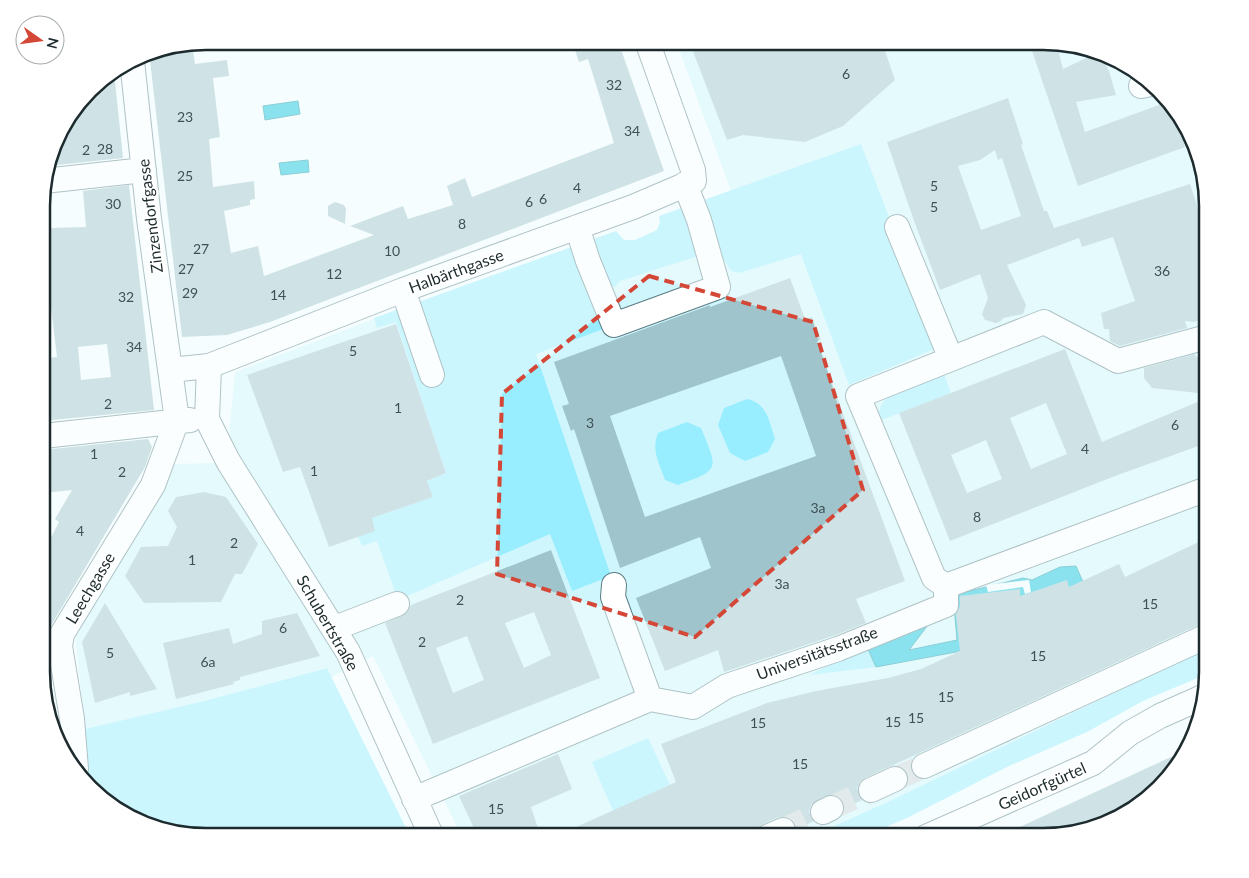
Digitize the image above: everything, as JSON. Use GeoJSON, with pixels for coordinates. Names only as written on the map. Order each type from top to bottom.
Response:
{"type":"FeatureCollection","features":[{"type":"Feature","properties":{"kind":"street"},"geometry":{"type":"LineString","coordinates":[[577,227],[588,261],[614,325],[718,287],[689,177],[650,50]]}},
{"type":"Feature","properties":{"kind":"street","name":"Zinzendorfgasse"},"geometry":{"type":"LineString","coordinates":[[133,69],[144,170],[177,420]]}},
{"type":"Feature","properties":{"kind":"street"},"geometry":{"type":"LineString","coordinates":[[52,180],[144,170]]}},
{"type":"Feature","properties":{"kind":"street","name":"Halbärthgasse"},"geometry":{"type":"LineString","coordinates":[[170,370],[209,366],[276,338],[403,290],[633,207],[689,177]]}},
{"type":"Feature","properties":{"kind":"street"},"geometry":{"type":"LineString","coordinates":[[897,227],[951,359]]}},
{"type":"Feature","properties":{"kind":"street"},"geometry":{"type":"LineString","coordinates":[[403,290],[432,375]]}},
{"type":"Feature","properties":{"kind":"street"},"geometry":{"type":"LineString","coordinates":[[1199,339],[1118,361],[1044,322],[858,396],[934,578],[946,586],[1199,492]]}},
{"type":"Feature","properties":{"kind":"street"},"geometry":{"type":"LineString","coordinates":[[50,435],[177,420],[207,419],[209,366]]}},
{"type":"Feature","properties":{"kind":"street","name":"Schubertstraße"},"geometry":{"type":"LineString","coordinates":[[207,419],[228,461],[348,652],[428,828]]}},
{"type":"Feature","properties":{"kind":"street","name":"Leechgasse"},"geometry":{"type":"LineString","coordinates":[[71,750],[72,719],[60,646],[62,634],[153,485],[177,420]]}},
{"type":"Feature","properties":{"kind":"street"},"geometry":{"type":"LineString","coordinates":[[414,799],[650,699],[613,597],[614,585]]}},
{"type":"Feature","properties":{"kind":"street","name":"Universitätsstraße"},"geometry":{"type":"LineString","coordinates":[[650,699],[693,706],[728,686],[838,649],[946,605],[946,586]]}},
{"type":"Feature","properties":{"kind":"street"},"geometry":{"type":"LineString","coordinates":[[334,628],[397,604]]}},
{"type":"Feature","properties":{"kind":"street"},"geometry":{"type":"LineString","coordinates":[[924,766],[1199,640]]}},
{"type":"Feature","properties":{"kind":"street","name":"Geidorfgürtel"},"geometry":{"type":"LineString","coordinates":[[946,828],[1093,763],[1130,733],[1160,716],[1196,700]]}},
{"type":"Feature","properties":{"kind":"street"},"geometry":{"type":"LineString","coordinates":[[871,790],[895,779]]}},
{"type":"Feature","properties":{"kind":"highlighted area"},"geometry":{"type":"Polygon","coordinates":[[[649,276],[813,322],[863,490],[695,637],[497,574],[502,394],[649,276]]]}},
{"type":"Feature","properties":{"kind":"shaded area"},"geometry":{"type":"Polygon","coordinates":[[[679,50],[1054,50],[1084,55],[1103,62],[1138,82],[1153,96],[1167,111],[1183,137],[1197,179],[1199,195],[1199,660],[847,828],[458,828],[373,656],[331,677],[326,668],[208,700],[85,729],[75,636],[162,491],[174,464],[219,463],[228,445],[235,372],[392,312],[616,231],[624,240],[635,240],[657,230],[660,222],[659,216],[731,191],[679,50]]]}},
{"type":"Feature","properties":{"kind":"shaded area"},"geometry":{"type":"Polygon","coordinates":[[[298,101],[300,114],[265,120],[263,106],[298,101]]]}},
{"type":"Feature","properties":{"kind":"shaded area"},"geometry":{"type":"Polygon","coordinates":[[[861,144],[939,347],[849,385],[801,254],[739,273],[731,271],[721,255],[698,256],[620,281],[616,286],[609,287],[614,325],[536,354],[611,576],[572,591],[550,534],[398,600],[377,541],[362,546],[353,525],[432,497],[427,481],[446,473],[396,322],[377,328],[374,318],[616,231],[624,240],[635,240],[657,230],[660,222],[659,216],[861,144]]]}},
{"type":"Feature","properties":{"kind":"shaded area"},"geometry":{"type":"Polygon","coordinates":[[[308,160],[309,172],[281,175],[279,163],[308,160]]]}},
{"type":"Feature","properties":{"kind":"shaded area"},"geometry":{"type":"Polygon","coordinates":[[[943,371],[951,393],[879,421],[879,410],[891,394],[912,383],[943,371]]]}},
{"type":"Feature","properties":{"kind":"shaded area"},"geometry":{"type":"Polygon","coordinates":[[[747,399],[759,404],[763,409],[769,419],[775,439],[768,452],[745,461],[730,453],[718,425],[724,408],[747,399]]]}},
{"type":"Feature","properties":{"kind":"shaded area"},"geometry":{"type":"Polygon","coordinates":[[[687,422],[701,428],[713,460],[709,471],[702,476],[678,485],[665,480],[655,445],[658,433],[687,422]]]}},
{"type":"Feature","properties":{"kind":"shaded area"},"geometry":{"type":"Polygon","coordinates":[[[1076,566],[1088,593],[956,652],[876,667],[867,647],[931,621],[909,650],[957,640],[953,595],[1023,578],[1032,580],[1060,567],[1076,566]]]}},
{"type":"Feature","properties":{"kind":"shaded area"},"geometry":{"type":"Polygon","coordinates":[[[867,647],[876,667],[809,675],[867,647]]]}},
{"type":"Feature","properties":{"kind":"shaded area"},"geometry":{"type":"Polygon","coordinates":[[[1199,652],[1199,677],[1143,701],[1087,732],[1009,766],[909,817],[884,828],[830,828],[1199,652]]]}},
{"type":"Feature","properties":{"kind":"shaded area"},"geometry":{"type":"Polygon","coordinates":[[[327,668],[406,828],[195,828],[175,825],[156,820],[119,802],[87,772],[85,729],[208,700],[327,668]]]}},
{"type":"Feature","properties":{"kind":"shaded area"},"geometry":{"type":"Polygon","coordinates":[[[648,738],[670,785],[613,811],[592,762],[648,738]]]}},
{"type":"Feature","properties":{"kind":"pier"},"geometry":{"type":"Polygon","coordinates":[[[1029,580],[1031,592],[1025,594],[1023,587],[988,592],[986,585],[1029,580]]]}},
{"type":"Feature","properties":{"kind":"building"},"geometry":{"type":"Polygon","coordinates":[[[575,50],[621,50],[664,171],[270,322],[227,335],[182,337],[150,61],[165,55],[193,51],[195,64],[227,60],[229,76],[213,78],[220,137],[209,139],[213,187],[254,181],[255,199],[250,200],[250,205],[224,211],[231,253],[258,246],[264,276],[374,235],[350,226],[403,206],[408,219],[453,205],[447,186],[465,178],[472,197],[614,143],[588,59],[579,62],[575,50]]]}},
{"type":"Feature","properties":{"kind":"building"},"geometry":{"type":"Polygon","coordinates":[[[692,50],[885,50],[895,80],[843,126],[805,142],[743,135],[727,140],[692,50]]]}},
{"type":"Feature","properties":{"kind":"building"},"geometry":{"type":"Polygon","coordinates":[[[1032,50],[1058,50],[1063,69],[1089,57],[1105,63],[1116,95],[1076,102],[1085,132],[1161,104],[1181,133],[1185,147],[1078,186],[1032,50]]]}},
{"type":"Feature","properties":{"kind":"building"},"geometry":{"type":"Polygon","coordinates":[[[115,80],[123,158],[55,165],[66,137],[76,119],[89,103],[115,80]]]}},
{"type":"Feature","properties":{"kind":"building"},"geometry":{"type":"Polygon","coordinates":[[[1008,98],[1023,144],[1021,145],[1044,211],[1047,211],[1054,228],[1190,184],[1199,211],[1199,320],[1194,322],[1185,321],[1187,328],[1120,346],[1110,341],[1109,329],[1104,329],[1101,313],[1135,301],[1113,237],[1082,247],[1079,238],[1007,265],[1026,305],[1023,314],[1003,318],[996,323],[985,320],[982,314],[988,298],[980,274],[940,290],[887,142],[1008,98]],[[995,150],[980,160],[958,166],[981,230],[1021,216],[1002,158],[998,160],[995,150]]]}},
{"type":"Feature","properties":{"kind":"building"},"geometry":{"type":"Polygon","coordinates":[[[129,185],[154,410],[50,420],[50,358],[57,357],[50,299],[50,228],[86,227],[83,191],[129,185]],[[107,344],[78,347],[81,380],[111,377],[107,344]]]}},
{"type":"Feature","properties":{"kind":"building"},"geometry":{"type":"Polygon","coordinates":[[[335,202],[344,205],[346,209],[345,224],[328,216],[328,206],[335,202]]]}},
{"type":"Feature","properties":{"kind":"building"},"geometry":{"type":"Polygon","coordinates":[[[790,278],[805,319],[812,317],[821,340],[817,341],[905,581],[856,599],[866,623],[833,636],[724,672],[718,650],[665,671],[636,598],[711,568],[700,537],[620,568],[574,429],[571,431],[562,406],[569,404],[554,362],[710,305],[710,307],[790,278]],[[781,356],[610,416],[645,517],[816,456],[781,356]]]}},
{"type":"Feature","properties":{"kind":"building"},"geometry":{"type":"Polygon","coordinates":[[[396,324],[446,473],[427,481],[433,497],[372,518],[375,531],[329,547],[300,467],[283,472],[247,375],[396,324]]]}},
{"type":"Feature","properties":{"kind":"building"},"geometry":{"type":"Polygon","coordinates":[[[1065,349],[1102,442],[1199,401],[1199,446],[1115,476],[950,541],[899,413],[1065,349]],[[1046,403],[1010,418],[1031,469],[1067,454],[1046,403]],[[986,440],[951,455],[967,493],[1002,479],[986,440]]]}},
{"type":"Feature","properties":{"kind":"building"},"geometry":{"type":"Polygon","coordinates":[[[1195,354],[1196,357],[1199,356],[1199,393],[1152,388],[1144,378],[1144,368],[1195,354]]]}},
{"type":"Feature","properties":{"kind":"building"},"geometry":{"type":"Polygon","coordinates":[[[148,439],[152,447],[145,467],[50,627],[50,539],[59,522],[55,519],[72,490],[50,492],[50,449],[148,439]]]}},
{"type":"Feature","properties":{"kind":"building"},"geometry":{"type":"Polygon","coordinates":[[[204,492],[226,497],[258,544],[242,574],[235,574],[221,602],[144,603],[125,576],[141,547],[168,546],[177,527],[168,511],[176,497],[204,492]]]}},
{"type":"Feature","properties":{"kind":"building"},"geometry":{"type":"Polygon","coordinates":[[[1199,542],[1199,625],[865,778],[857,788],[862,800],[845,808],[843,801],[838,796],[825,796],[811,805],[809,812],[814,821],[800,828],[795,828],[791,819],[778,817],[757,828],[574,828],[676,782],[661,744],[767,703],[816,691],[888,678],[921,669],[960,651],[956,614],[960,606],[960,596],[1020,589],[1020,596],[1067,580],[1069,587],[1119,564],[1125,577],[1199,542]]]}},
{"type":"Feature","properties":{"kind":"building"},"geometry":{"type":"Polygon","coordinates":[[[551,550],[600,678],[433,744],[385,623],[407,613],[411,605],[551,550]],[[534,612],[505,623],[524,668],[551,655],[534,612]],[[467,636],[436,648],[453,693],[484,680],[467,636]]]}},
{"type":"Feature","properties":{"kind":"building"},"geometry":{"type":"Polygon","coordinates":[[[105,603],[157,689],[130,696],[130,692],[95,703],[82,642],[105,603]]]}},
{"type":"Feature","properties":{"kind":"building"},"geometry":{"type":"Polygon","coordinates":[[[297,613],[320,656],[240,677],[240,680],[233,682],[234,684],[176,699],[163,643],[229,628],[233,644],[262,634],[262,621],[297,613]]]}},
{"type":"Feature","properties":{"kind":"building"},"geometry":{"type":"Polygon","coordinates":[[[558,754],[572,789],[531,807],[538,828],[474,828],[459,796],[558,754]]]}},
{"type":"Feature","properties":{"kind":"building"},"geometry":{"type":"Polygon","coordinates":[[[1175,755],[1167,767],[1138,796],[1112,812],[1084,823],[1064,827],[1017,828],[1175,755]]]}},
{"type":"Feature","properties":{"kind":"tunnel"},"geometry":{"type":"LineString","coordinates":[[895,779],[924,766]]}},
{"type":"Feature","properties":{"kind":"tunnel"},"geometry":{"type":"LineString","coordinates":[[831,808],[871,790]]}},
{"type":"Feature","properties":{"kind":"tunnel"},"geometry":{"type":"LineString","coordinates":[[787,828],[823,812]]}}]}
